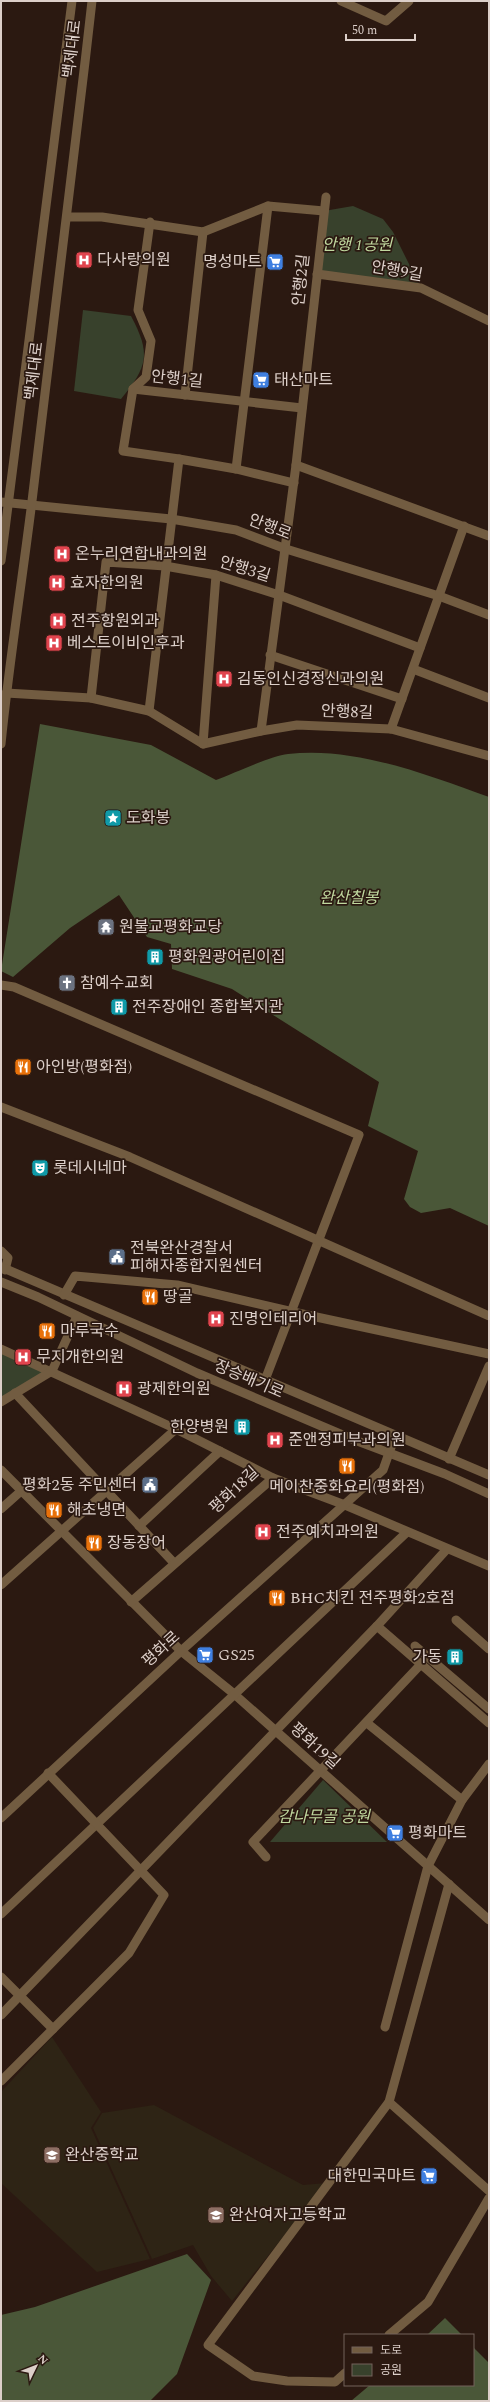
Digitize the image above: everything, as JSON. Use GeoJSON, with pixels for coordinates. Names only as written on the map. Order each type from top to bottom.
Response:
{"type":"FeatureCollection","features":[{"type":"Feature","properties":{"kind":"street","name":"백제대로"},"geometry":{"type":"LineString","coordinates":[[1,561],[4,502],[72,1]]}},
{"type":"Feature","properties":{"kind":"street","name":"백제대로"},"geometry":{"type":"LineString","coordinates":[[1,744],[6,694],[32,506],[68,217],[92,1]]}},
{"type":"Feature","properties":{"kind":"street"},"geometry":{"type":"LineString","coordinates":[[341,1],[386,21],[409,1]]}},
{"type":"Feature","properties":{"kind":"street","name":"안행2길"},"geometry":{"type":"LineString","coordinates":[[286,549],[326,197]]}},
{"type":"Feature","properties":{"kind":"street"},"geometry":{"type":"LineString","coordinates":[[68,217],[102,217],[150,222],[203,232],[268,206],[324,211]]}},
{"type":"Feature","properties":{"kind":"street"},"geometry":{"type":"LineString","coordinates":[[236,469],[268,206]]}},
{"type":"Feature","properties":{"kind":"street","name":"안행1길"},"geometry":{"type":"LineString","coordinates":[[150,222],[138,310],[151,341],[146,377],[133,389],[123,451],[179,459]]}},
{"type":"Feature","properties":{"kind":"street"},"geometry":{"type":"LineString","coordinates":[[185,395],[203,232]]}},
{"type":"Feature","properties":{"kind":"street","name":"안행9길"},"geometry":{"type":"LineString","coordinates":[[317,274],[421,288],[489,321]]}},
{"type":"Feature","properties":{"kind":"street","name":"안행1길"},"geometry":{"type":"LineString","coordinates":[[133,389],[244,402]]}},
{"type":"Feature","properties":{"kind":"street"},"geometry":{"type":"LineString","coordinates":[[244,402],[302,408]]}},
{"type":"Feature","properties":{"kind":"street"},"geometry":{"type":"LineString","coordinates":[[149,711],[165,566],[179,459],[236,469],[294,483]]}},
{"type":"Feature","properties":{"kind":"street"},"geometry":{"type":"LineString","coordinates":[[296,465],[485,534]]}},
{"type":"Feature","properties":{"kind":"street","name":"안행로"},"geometry":{"type":"LineString","coordinates":[[4,502],[171,519],[236,530],[286,549],[439,596],[489,615]]}},
{"type":"Feature","properties":{"kind":"street"},"geometry":{"type":"LineString","coordinates":[[391,729],[464,526]]}},
{"type":"Feature","properties":{"kind":"street","name":"안행3길"},"geometry":{"type":"LineString","coordinates":[[261,730],[270,654],[286,549]]}},
{"type":"Feature","properties":{"kind":"street","name":"안행3길"},"geometry":{"type":"LineString","coordinates":[[91,698],[106,562],[165,566],[216,575],[279,595],[420,648]]}},
{"type":"Feature","properties":{"kind":"street"},"geometry":{"type":"LineString","coordinates":[[6,694],[91,698],[149,711],[203,744],[216,575]]}},
{"type":"Feature","properties":{"kind":"street"},"geometry":{"type":"LineString","coordinates":[[270,654],[402,699]]}},
{"type":"Feature","properties":{"kind":"street"},"geometry":{"type":"LineString","coordinates":[[413,669],[489,698]]}},
{"type":"Feature","properties":{"kind":"street","name":"안행8길"},"geometry":{"type":"LineString","coordinates":[[203,744],[261,730],[297,725],[391,729],[489,756]]}},
{"type":"Feature","properties":{"kind":"street"},"geometry":{"type":"LineString","coordinates":[[1,984],[14,987],[359,1135],[293,1312],[265,1380]]}},
{"type":"Feature","properties":{"kind":"street"},"geometry":{"type":"LineString","coordinates":[[1,1107],[130,1157],[489,1316]]}},
{"type":"Feature","properties":{"kind":"street"},"geometry":{"type":"LineString","coordinates":[[1,1251],[8,1258],[3,1268]]}},
{"type":"Feature","properties":{"kind":"street","name":"장승배기로"},"geometry":{"type":"LineString","coordinates":[[3,1268],[489,1475]]}},
{"type":"Feature","properties":{"kind":"street"},"geometry":{"type":"LineString","coordinates":[[64,1295],[75,1276],[177,1285],[293,1312],[489,1354]]}},
{"type":"Feature","properties":{"kind":"street","name":"장승배기로"},"geometry":{"type":"LineString","coordinates":[[1,1282],[197,1373],[389,1454],[445,1474],[489,1494]]}},
{"type":"Feature","properties":{"kind":"street"},"geometry":{"type":"LineString","coordinates":[[1,1402],[52,1371],[77,1316]]}},
{"type":"Feature","properties":{"kind":"street","name":"평화18길"},"geometry":{"type":"LineString","coordinates":[[1,1350],[52,1371],[176,1429],[273,1478],[131,1602]]}},
{"type":"Feature","properties":{"kind":"street"},"geometry":{"type":"LineString","coordinates":[[449,1459],[489,1366]]}},
{"type":"Feature","properties":{"kind":"street"},"geometry":{"type":"LineString","coordinates":[[15,1393],[174,1563]]}},
{"type":"Feature","properties":{"kind":"street"},"geometry":{"type":"LineString","coordinates":[[1,1585],[105,1490],[176,1429]]}},
{"type":"Feature","properties":{"kind":"street","name":"평화로"},"geometry":{"type":"LineString","coordinates":[[1,1818],[181,1651],[383,1470],[395,1436]]}},
{"type":"Feature","properties":{"kind":"street"},"geometry":{"type":"LineString","coordinates":[[139,1526],[220,1451]]}},
{"type":"Feature","properties":{"kind":"street"},"geometry":{"type":"LineString","coordinates":[[1,1470],[20,1492],[181,1651]]}},
{"type":"Feature","properties":{"kind":"street"},"geometry":{"type":"LineString","coordinates":[[273,1478],[345,1505],[406,1533],[489,1566]]}},
{"type":"Feature","properties":{"kind":"street"},"geometry":{"type":"LineString","coordinates":[[1,1509],[20,1492]]}},
{"type":"Feature","properties":{"kind":"street"},"geometry":{"type":"LineString","coordinates":[[1,1914],[234,1693],[406,1533]]}},
{"type":"Feature","properties":{"kind":"street"},"geometry":{"type":"LineString","coordinates":[[1,2015],[377,1626],[447,1549]]}},
{"type":"Feature","properties":{"kind":"street"},"geometry":{"type":"LineString","coordinates":[[456,1620],[489,1649]]}},
{"type":"Feature","properties":{"kind":"street"},"geometry":{"type":"LineString","coordinates":[[377,1626],[489,1722]]}},
{"type":"Feature","properties":{"kind":"street"},"geometry":{"type":"LineString","coordinates":[[415,1646],[489,1709]]}},
{"type":"Feature","properties":{"kind":"street","name":"평화19길"},"geometry":{"type":"LineString","coordinates":[[181,1651],[234,1693],[489,1920]]}},
{"type":"Feature","properties":{"kind":"street"},"geometry":{"type":"LineString","coordinates":[[266,1856],[253,1842],[320,1770],[367,1724],[422,1663]]}},
{"type":"Feature","properties":{"kind":"street"},"geometry":{"type":"LineString","coordinates":[[367,1724],[462,1800]]}},
{"type":"Feature","properties":{"kind":"street"},"geometry":{"type":"LineString","coordinates":[[385,2027],[428,1866],[462,1800],[487,1771]]}},
{"type":"Feature","properties":{"kind":"street"},"geometry":{"type":"LineString","coordinates":[[1,2082],[129,1953],[164,1895],[48,1773]]}},
{"type":"Feature","properties":{"kind":"street"},"geometry":{"type":"LineString","coordinates":[[344,2374],[335,2382],[287,2381],[253,2376],[208,2345],[389,2102],[449,1884]]}},
{"type":"Feature","properties":{"kind":"street"},"geometry":{"type":"LineString","coordinates":[[1,1977],[53,2029]]}},
{"type":"Feature","properties":{"kind":"street"},"geometry":{"type":"LineString","coordinates":[[389,2102],[489,2191]]}},
{"type":"Feature","properties":{"kind":"street"},"geometry":{"type":"LineString","coordinates":[[390,2334],[428,2302],[489,2198]]}},
{"type":"Feature","properties":{"kind":"shaded area","name":"완산중학교"},"geometry":{"type":"Polygon","coordinates":[[[52,2037],[101,2112],[91,2128],[150,2259],[97,2272],[1,2183],[1,2092],[52,2037]]]}},
{"type":"Feature","properties":{"kind":"shaded area","name":"완산여자고등학교"},"geometry":{"type":"Polygon","coordinates":[[[154,2105],[303,2185],[326,2183],[232,2301],[211,2276],[193,2245],[152,2259],[93,2128],[102,2113],[154,2105]]]}},
{"type":"Feature","properties":{"kind":"green space","name":"안행 1공원"},"geometry":{"type":"Polygon","coordinates":[[[353,206],[383,219],[393,232],[421,288],[317,274],[324,211],[353,206]]]}},
{"type":"Feature","properties":{"kind":"green space"},"geometry":{"type":"Polygon","coordinates":[[[83,310],[131,316],[142,340],[144,359],[141,368],[130,388],[121,399],[74,391],[83,310]]]}},
{"type":"Feature","properties":{"kind":"green space","name":"완산칠봉"},"geometry":{"type":"Polygon","coordinates":[[[40,724],[151,745],[216,780],[262,761],[281,755],[313,753],[339,754],[390,764],[489,797],[489,1226],[450,1208],[421,1213],[410,1207],[404,1199],[418,1151],[368,1126],[379,1082],[232,989],[172,969],[171,944],[147,937],[119,895],[70,928],[13,977],[1,971],[40,724]]]}},
{"type":"Feature","properties":{"kind":"green space"},"geometry":{"type":"Polygon","coordinates":[[[1,1349],[52,1371],[1,1402],[1,1349]]]}},
{"type":"Feature","properties":{"kind":"green space","name":"감나무골 공원"},"geometry":{"type":"Polygon","coordinates":[[[323,1780],[387,1842],[270,1842],[323,1780]]]}},
{"type":"Feature","properties":{"kind":"green space"},"geometry":{"type":"Polygon","coordinates":[[[187,2254],[211,2280],[177,2374],[150,2401],[1,2401],[1,2315],[35,2307],[187,2254]]]}},
{"type":"Feature","properties":{"kind":"green space"},"geometry":{"type":"Polygon","coordinates":[[[445,2318],[461,2334],[428,2334],[445,2318]]]}},
{"type":"Feature","properties":{"kind":"green space"},"geometry":{"type":"Polygon","coordinates":[[[474,2348],[489,2363],[489,2401],[351,2401],[369,2386],[474,2386],[474,2348]]]}},
{"type":"Feature","properties":{"kind":"place","name":"다사랑의원"},"geometry":{"type":"Point","coordinates":[84,260]}},
{"type":"Feature","properties":{"kind":"place","name":"명성마트"},"geometry":{"type":"Point","coordinates":[275,262]}},
{"type":"Feature","properties":{"kind":"place","name":"태산마트"},"geometry":{"type":"Point","coordinates":[261,380]}},
{"type":"Feature","properties":{"kind":"place","name":"온누리연합내과의원"},"geometry":{"type":"Point","coordinates":[62,554]}},
{"type":"Feature","properties":{"kind":"place","name":"효자한의원"},"geometry":{"type":"Point","coordinates":[57,583]}},
{"type":"Feature","properties":{"kind":"place","name":"전주항원외과"},"geometry":{"type":"Point","coordinates":[58,621]}},
{"type":"Feature","properties":{"kind":"place","name":"베스트이비인후과"},"geometry":{"type":"Point","coordinates":[54,643]}},
{"type":"Feature","properties":{"kind":"place","name":"김동인신경정신과의원"},"geometry":{"type":"Point","coordinates":[224,679]}},
{"type":"Feature","properties":{"kind":"place","name":"도화봉"},"geometry":{"type":"Point","coordinates":[113,818]}},
{"type":"Feature","properties":{"kind":"place","name":"원불교평화교당"},"geometry":{"type":"Point","coordinates":[106,927]}},
{"type":"Feature","properties":{"kind":"place","name":"평화원광어린이집"},"geometry":{"type":"Point","coordinates":[155,957]}},
{"type":"Feature","properties":{"kind":"place","name":"참예수교회"},"geometry":{"type":"Point","coordinates":[67,983]}},
{"type":"Feature","properties":{"kind":"place","name":"전주장애인 종합복지관"},"geometry":{"type":"Point","coordinates":[119,1007]}},
{"type":"Feature","properties":{"kind":"place","name":"아인방(평화점)"},"geometry":{"type":"Point","coordinates":[23,1067]}},
{"type":"Feature","properties":{"kind":"place","name":"롯데시네마"},"geometry":{"type":"Point","coordinates":[40,1168]}},
{"type":"Feature","properties":{"kind":"place","name":"전북완산경찰서 피해자종합지원센터"},"geometry":{"type":"Point","coordinates":[117,1257]}},
{"type":"Feature","properties":{"kind":"place","name":"땅골"},"geometry":{"type":"Point","coordinates":[150,1297]}},
{"type":"Feature","properties":{"kind":"place","name":"진명인테리어"},"geometry":{"type":"Point","coordinates":[216,1319]}},
{"type":"Feature","properties":{"kind":"place","name":"마루국수"},"geometry":{"type":"Point","coordinates":[47,1331]}},
{"type":"Feature","properties":{"kind":"place","name":"무지개한의원"},"geometry":{"type":"Point","coordinates":[23,1357]}},
{"type":"Feature","properties":{"kind":"place","name":"광제한의원"},"geometry":{"type":"Point","coordinates":[124,1389]}},
{"type":"Feature","properties":{"kind":"place","name":"한양병원"},"geometry":{"type":"Point","coordinates":[242,1427]}},
{"type":"Feature","properties":{"kind":"place","name":"준앤정피부과의원"},"geometry":{"type":"Point","coordinates":[275,1440]}},
{"type":"Feature","properties":{"kind":"place","name":"메이찬중화요리(평화점)"},"geometry":{"type":"Point","coordinates":[347,1466]}},
{"type":"Feature","properties":{"kind":"place","name":"평화2동 주민센터"},"geometry":{"type":"Point","coordinates":[150,1485]}},
{"type":"Feature","properties":{"kind":"place","name":"해초냉면"},"geometry":{"type":"Point","coordinates":[54,1510]}},
{"type":"Feature","properties":{"kind":"place","name":"전주예치과의원"},"geometry":{"type":"Point","coordinates":[263,1532]}},
{"type":"Feature","properties":{"kind":"place","name":"장동장어"},"geometry":{"type":"Point","coordinates":[94,1543]}},
{"type":"Feature","properties":{"kind":"place","name":"BHC치킨 전주평화2호점"},"geometry":{"type":"Point","coordinates":[277,1598]}},
{"type":"Feature","properties":{"kind":"place","name":"GS25"},"geometry":{"type":"Point","coordinates":[205,1655]}},
{"type":"Feature","properties":{"kind":"place","name":"가동"},"geometry":{"type":"Point","coordinates":[455,1657]}},
{"type":"Feature","properties":{"kind":"place","name":"평화마트"},"geometry":{"type":"Point","coordinates":[395,1833]}},
{"type":"Feature","properties":{"kind":"place","name":"완산중학교"},"geometry":{"type":"Point","coordinates":[52,2155]}},
{"type":"Feature","properties":{"kind":"place","name":"대한민국마트"},"geometry":{"type":"Point","coordinates":[429,2176]}},
{"type":"Feature","properties":{"kind":"place","name":"완산여자고등학교"},"geometry":{"type":"Point","coordinates":[216,2215]}}]}
